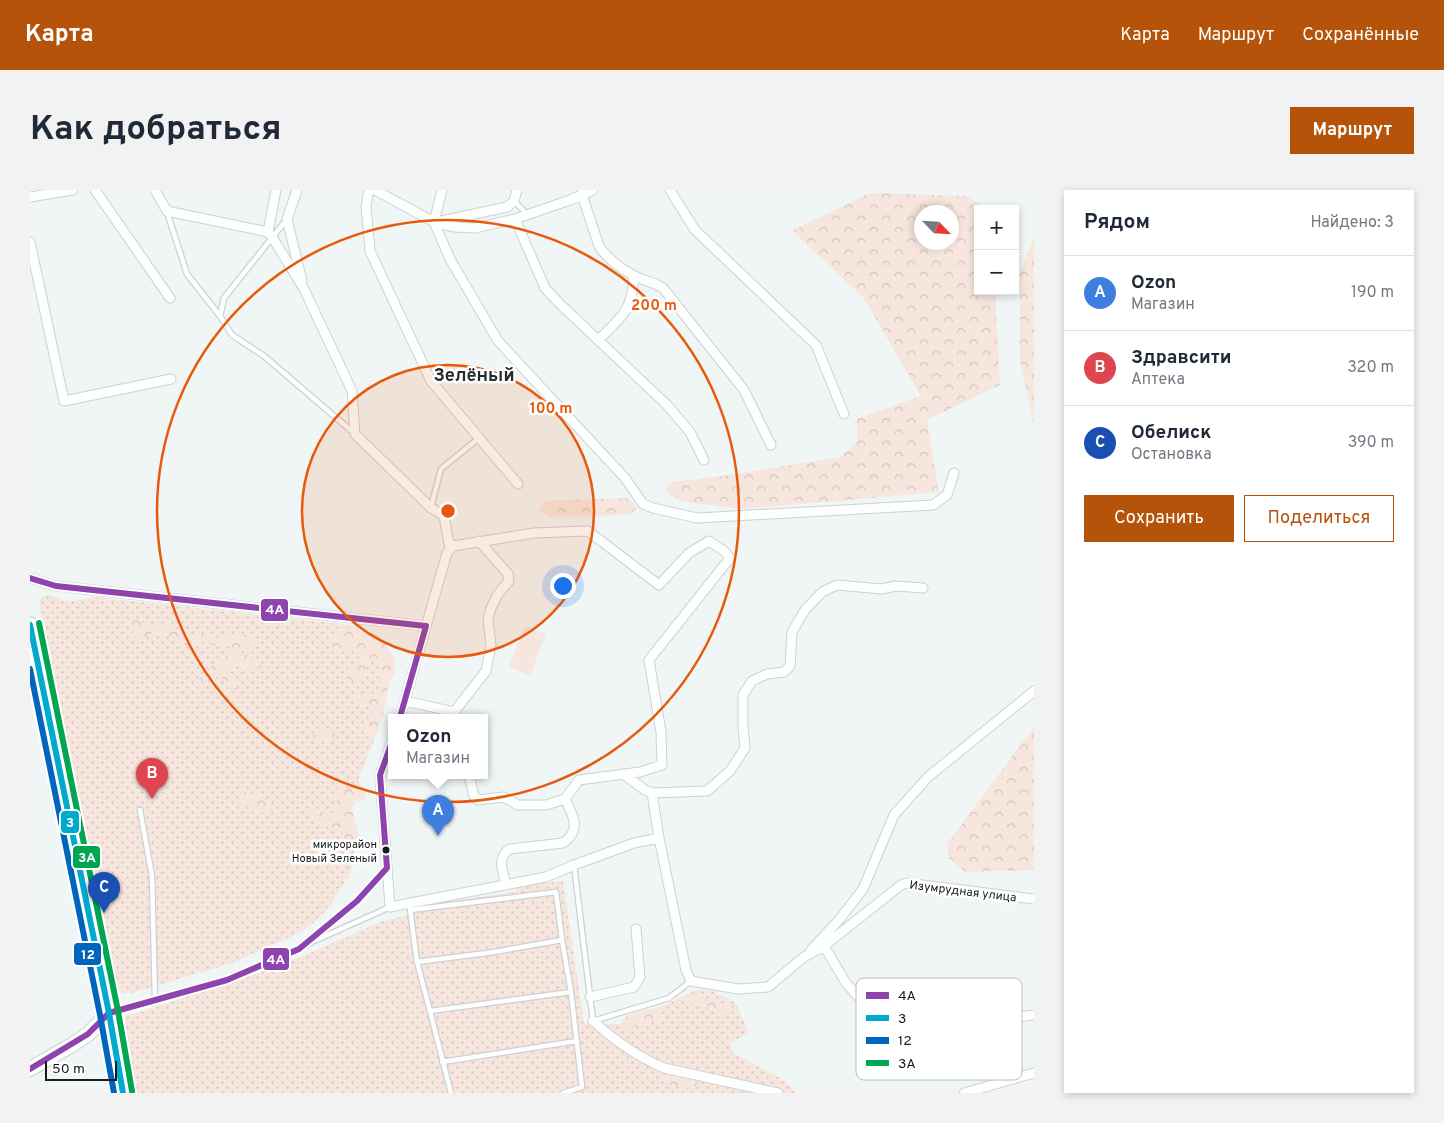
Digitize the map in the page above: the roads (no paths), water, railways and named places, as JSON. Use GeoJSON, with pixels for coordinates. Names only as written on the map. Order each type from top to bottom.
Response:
{"type":"FeatureCollection","features":[{"type":"Feature","properties":{"kind":"main road"},"geometry":{"type":"LineString","coordinates":[[30,625],[109,1013],[123,1093]]}},
{"type":"Feature","properties":{"kind":"main road"},"geometry":{"type":"LineString","coordinates":[[30,1068],[88,1034],[109,1013]]}},
{"type":"Feature","properties":{"kind":"street"},"geometry":{"type":"LineString","coordinates":[[30,197],[73,190]]}},
{"type":"Feature","properties":{"kind":"street"},"geometry":{"type":"LineString","coordinates":[[95,190],[170,298]]}},
{"type":"Feature","properties":{"kind":"street"},"geometry":{"type":"LineString","coordinates":[[156,190],[167,211],[270,234]]}},
{"type":"Feature","properties":{"kind":"street"},"geometry":{"type":"LineString","coordinates":[[276,190],[270,234],[304,289],[352,391],[355,434],[431,508],[444,516],[450,549]]}},
{"type":"Feature","properties":{"kind":"street"},"geometry":{"type":"LineString","coordinates":[[297,190],[287,220],[304,289]]}},
{"type":"Feature","properties":{"kind":"street"},"geometry":{"type":"LineString","coordinates":[[369,190],[366,206],[370,251],[431,381],[518,484]]}},
{"type":"Feature","properties":{"kind":"street"},"geometry":{"type":"LineString","coordinates":[[375,190],[434,222],[454,227],[476,228],[515,218],[593,190]]}},
{"type":"Feature","properties":{"kind":"street"},"geometry":{"type":"LineString","coordinates":[[442,190],[434,222],[450,259],[498,340],[625,478],[643,504],[697,518],[933,505],[947,495],[954,473]]}},
{"type":"Feature","properties":{"kind":"street"},"geometry":{"type":"LineString","coordinates":[[434,222],[506,207],[514,201],[517,190]]}},
{"type":"Feature","properties":{"kind":"street"},"geometry":{"type":"LineString","coordinates":[[670,190],[695,230],[816,345],[844,414]]}},
{"type":"Feature","properties":{"kind":"street"},"geometry":{"type":"LineString","coordinates":[[582,193],[599,246],[608,256],[634,276],[656,283],[663,288],[744,390],[770,445]]}},
{"type":"Feature","properties":{"kind":"street"},"geometry":{"type":"LineString","coordinates":[[515,218],[545,288],[667,405],[690,432],[704,460]]}},
{"type":"Feature","properties":{"kind":"street"},"geometry":{"type":"LineString","coordinates":[[30,242],[64,401],[171,379]]}},
{"type":"Feature","properties":{"kind":"street"},"geometry":{"type":"LineString","coordinates":[[598,340],[620,319],[627,308],[631,300],[634,276]]}},
{"type":"Feature","properties":{"kind":"street"},"geometry":{"type":"LineString","coordinates":[[401,714],[447,553],[453,546],[534,533],[588,531],[660,585],[689,553],[709,541],[730,558],[649,660],[661,732],[662,765],[640,772],[579,780],[564,799],[546,805],[518,805],[504,797],[478,800],[474,796],[470,779]]}},
{"type":"Feature","properties":{"kind":"street"},"geometry":{"type":"LineString","coordinates":[[406,700],[455,714],[486,671],[491,645],[488,620],[491,608],[498,594],[509,582],[508,574],[479,541]]}},
{"type":"Feature","properties":{"kind":"street"},"geometry":{"type":"LineString","coordinates":[[30,578],[56,586],[426,626]]}},
{"type":"Feature","properties":{"kind":"street"},"geometry":{"type":"LineString","coordinates":[[623,774],[652,793],[707,791],[730,771],[745,748],[743,695],[752,681],[767,674],[784,672],[790,666],[792,632],[805,610],[822,592],[837,585],[882,589],[896,586],[923,588]]}},
{"type":"Feature","properties":{"kind":"street"},"geometry":{"type":"LineString","coordinates":[[652,793],[659,838],[686,970],[691,981],[738,989],[768,987],[804,957],[840,920],[863,889],[894,815],[928,777],[1034,691]]}},
{"type":"Feature","properties":{"kind":"street"},"geometry":{"type":"LineString","coordinates":[[388,752],[380,775],[390,907],[409,907],[546,877],[634,843],[659,838]]}},
{"type":"Feature","properties":{"kind":"street"},"geometry":{"type":"LineString","coordinates":[[506,885],[501,860],[504,852],[510,849],[563,843],[573,833],[575,823],[573,814],[564,799]]}},
{"type":"Feature","properties":{"kind":"street","name":"Изумрудная улица"},"geometry":{"type":"LineString","coordinates":[[804,957],[824,946],[901,885],[907,883],[1034,899]]}},
{"type":"Feature","properties":{"kind":"street"},"geometry":{"type":"LineString","coordinates":[[590,997],[634,987],[640,977],[636,929]]}},
{"type":"Feature","properties":{"kind":"street"},"geometry":{"type":"LineString","coordinates":[[824,946],[846,983],[856,994]]}},
{"type":"Feature","properties":{"kind":"street"},"geometry":{"type":"LineString","coordinates":[[593,1021],[611,1038],[664,1068],[778,1093]]}},
{"type":"Feature","properties":{"kind":"street"},"geometry":{"type":"LineString","coordinates":[[964,1093],[1010,1080]]}},
{"type":"Feature","properties":{"kind":"lane"},"geometry":{"type":"LineString","coordinates":[[514,201],[527,214]]}},
{"type":"Feature","properties":{"kind":"lane"},"geometry":{"type":"LineString","coordinates":[[167,211],[187,274],[220,316],[232,335],[264,356],[355,434]]}},
{"type":"Feature","properties":{"kind":"lane"},"geometry":{"type":"LineString","coordinates":[[220,316],[224,298],[270,234],[287,220]]}},
{"type":"Feature","properties":{"kind":"lane"},"geometry":{"type":"LineString","coordinates":[[431,508],[441,470],[479,438]]}},
{"type":"Feature","properties":{"kind":"lane"},"geometry":{"type":"LineString","coordinates":[[140,810],[152,876],[155,1000]]}},
{"type":"Feature","properties":{"kind":"lane"},"geometry":{"type":"LineString","coordinates":[[574,865],[593,1021],[668,998],[691,981]]}},
{"type":"Feature","properties":{"kind":"lane"},"geometry":{"type":"LineString","coordinates":[[299,949],[357,901],[387,868]]}},
{"type":"Feature","properties":{"kind":"lane"},"geometry":{"type":"LineString","coordinates":[[451,1093],[417,962],[409,907],[556,892],[562,940],[572,992],[582,1087],[563,1093]]}},
{"type":"Feature","properties":{"kind":"lane"},"geometry":{"type":"LineString","coordinates":[[109,1013],[227,980],[390,907]]}},
{"type":"Feature","properties":{"kind":"lane"},"geometry":{"type":"LineString","coordinates":[[417,962],[494,952],[562,940]]}},
{"type":"Feature","properties":{"kind":"lane"},"geometry":{"type":"LineString","coordinates":[[430,1010],[572,992]]}},
{"type":"Feature","properties":{"kind":"lane"},"geometry":{"type":"LineString","coordinates":[[442,1062],[577,1041]]}},
{"type":"Feature","properties":{"kind":"place","name":"Здравсити"},"geometry":{"type":"Point","coordinates":[152,799]}},
{"type":"Feature","properties":{"kind":"place","name":"Ozon"},"geometry":{"type":"Point","coordinates":[438,836]}},
{"type":"Feature","properties":{"kind":"place","name":"микрорайон Новый Зеленый"},"geometry":{"type":"Point","coordinates":[386,850]}},
{"type":"Feature","properties":{"kind":"place","name":"Обелиск"},"geometry":{"type":"Point","coordinates":[104,913]}},
{"type":"Feature","properties":{"kind":"district","name":"Зелёный"},"geometry":{"type":"Point","coordinates":[474,375]}}]}
